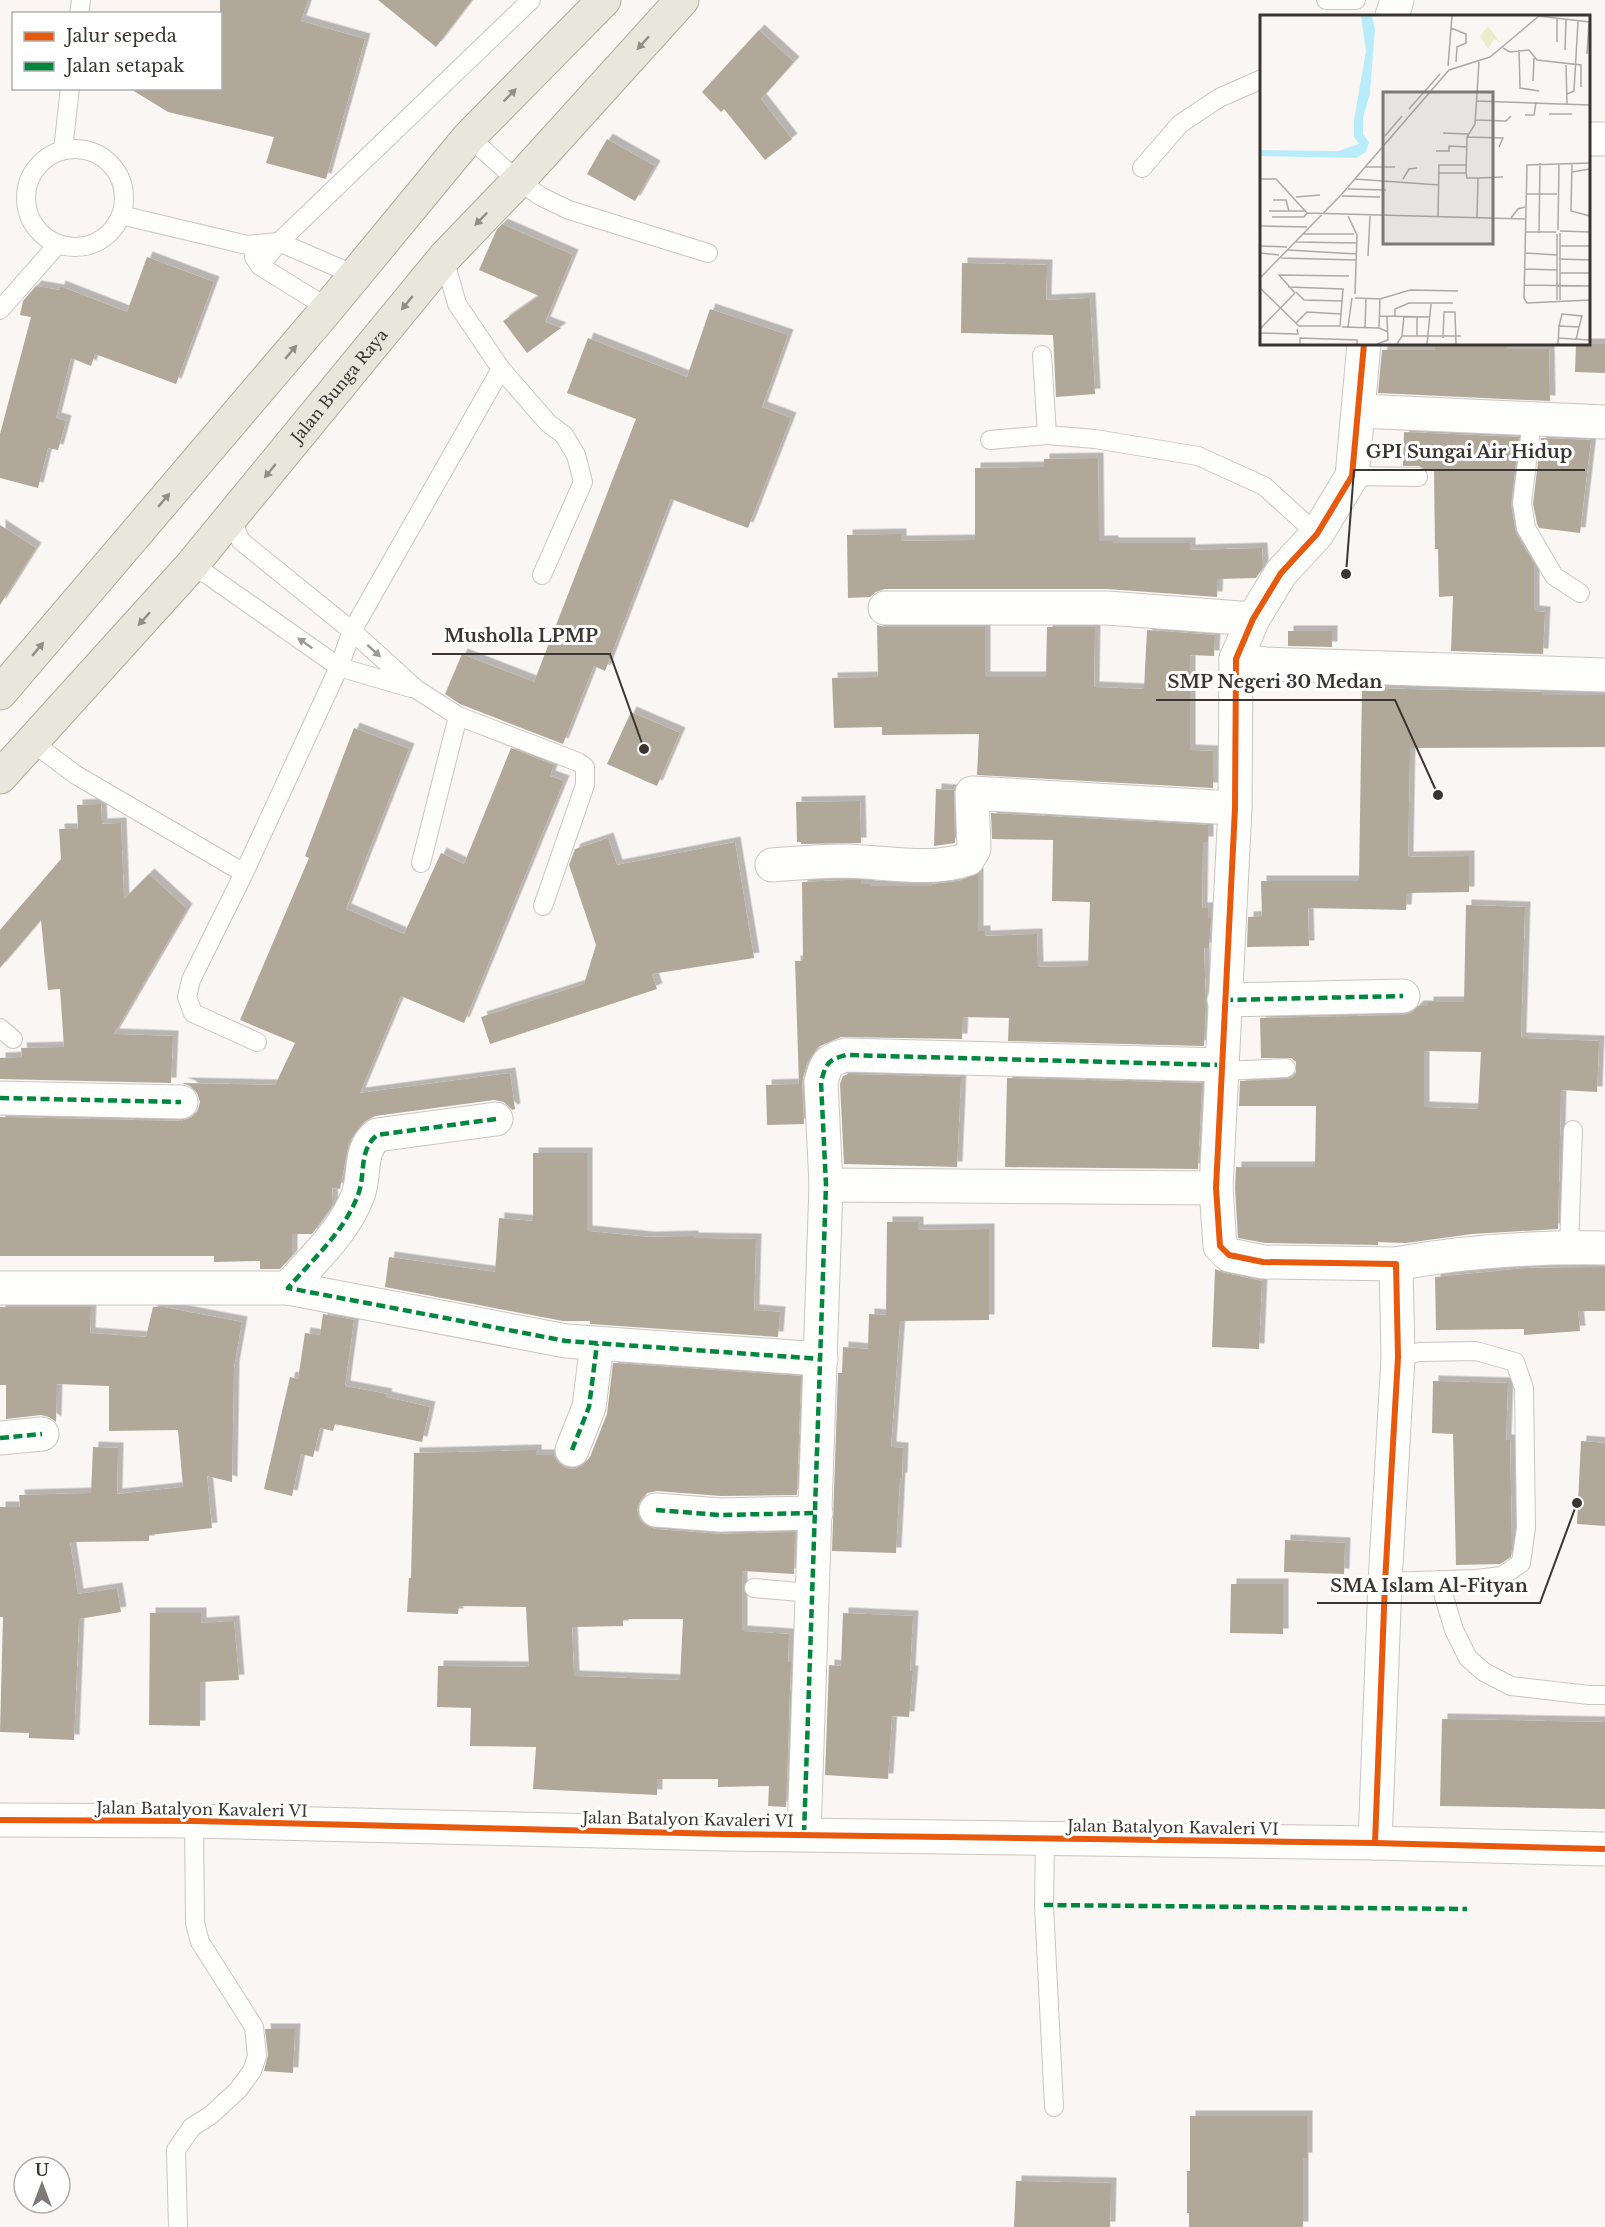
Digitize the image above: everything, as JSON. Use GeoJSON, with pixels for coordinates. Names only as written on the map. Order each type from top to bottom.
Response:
{"type":"FeatureCollection","features":[{"type":"Feature","properties":{"kind":"main road"},"geometry":{"type":"LineString","coordinates":[[0,693],[328,308],[469,137],[604,0]]}},
{"type":"Feature","properties":{"kind":"main road","name":"Jalan Bunga Raya"},"geometry":{"type":"LineString","coordinates":[[0,777],[191,566],[444,258],[518,181],[682,0]]}},
{"type":"Feature","properties":{"kind":"street"},"geometry":{"type":"LineString","coordinates":[[1392,15],[1397,0]]}},
{"type":"Feature","properties":{"kind":"street"},"geometry":{"type":"LineString","coordinates":[[1364,345],[1352,476],[1317,534],[1281,573],[1253,619],[1236,659],[1235,808],[1216,1188],[1220,1246],[1229,1255],[1263,1262],[1396,1264],[1434,1257],[1569,1248],[1605,1248]]}},
{"type":"Feature","properties":{"kind":"street"},"geometry":{"type":"LineString","coordinates":[[1359,411],[1605,422]]}},
{"type":"Feature","properties":{"kind":"street"},"geometry":{"type":"LineString","coordinates":[[885,608],[1107,608],[1253,619]]}},
{"type":"Feature","properties":{"kind":"street"},"geometry":{"type":"LineString","coordinates":[[1236,659],[1265,664],[1605,675]]}},
{"type":"Feature","properties":{"kind":"street"},"geometry":{"type":"LineString","coordinates":[[772,865],[845,861],[909,865],[955,864],[968,859],[974,849],[972,793],[1235,808]]}},
{"type":"Feature","properties":{"kind":"street"},"geometry":{"type":"LineString","coordinates":[[1224,1000],[1403,996]]}},
{"type":"Feature","properties":{"kind":"street"},"geometry":{"type":"LineString","coordinates":[[804,1834],[826,1185],[821,1082],[825,1068],[831,1059],[846,1054],[1222,1068]]}},
{"type":"Feature","properties":{"kind":"street"},"geometry":{"type":"LineString","coordinates":[[0,1098],[181,1102]]}},
{"type":"Feature","properties":{"kind":"street"},"geometry":{"type":"LineString","coordinates":[[288,1288],[338,1233],[359,1194],[364,1153],[369,1142],[377,1135],[496,1119]]}},
{"type":"Feature","properties":{"kind":"street"},"geometry":{"type":"LineString","coordinates":[[826,1185],[1216,1188]]}},
{"type":"Feature","properties":{"kind":"street"},"geometry":{"type":"LineString","coordinates":[[1375,1843],[1385,1582],[1398,1357],[1396,1264]]}},
{"type":"Feature","properties":{"kind":"street"},"geometry":{"type":"LineString","coordinates":[[0,1288],[288,1288],[555,1339],[597,1344],[821,1359]]}},
{"type":"Feature","properties":{"kind":"street"},"geometry":{"type":"LineString","coordinates":[[572,1450],[589,1407],[597,1344]]}},
{"type":"Feature","properties":{"kind":"street"},"geometry":{"type":"LineString","coordinates":[[0,1438],[42,1434]]}},
{"type":"Feature","properties":{"kind":"street"},"geometry":{"type":"LineString","coordinates":[[656,1510],[720,1515],[816,1513]]}},
{"type":"Feature","properties":{"kind":"street","name":"Jalan Batalyon Kavaleri VI"},"geometry":{"type":"LineString","coordinates":[[0,1820],[194,1821],[724,1834],[1375,1843],[1605,1850]]}},
{"type":"Feature","properties":{"kind":"lane"},"geometry":{"type":"LineString","coordinates":[[260,266],[279,242],[531,0]]}},
{"type":"Feature","properties":{"kind":"lane"},"geometry":{"type":"LineString","coordinates":[[1326,0],[1356,0]]}},
{"type":"Feature","properties":{"kind":"lane"},"geometry":{"type":"LineString","coordinates":[[1142,168],[1180,124],[1219,98],[1260,80]]}},
{"type":"Feature","properties":{"kind":"lane"},"geometry":{"type":"LineString","coordinates":[[63,150],[70,90]]}},
{"type":"Feature","properties":{"kind":"lane"},"geometry":{"type":"LineString","coordinates":[[469,137],[518,181],[542,197],[569,210],[708,253]]}},
{"type":"Feature","properties":{"kind":"lane"},"geometry":{"type":"LineString","coordinates":[[63,150],[87,150],[108,161],[122,180],[121,215],[118,225],[104,239],[86,247],[66,247],[48,240],[34,226],[27,212],[26,196],[29,181],[37,167],[49,156],[63,150]]}},
{"type":"Feature","properties":{"kind":"lane"},"geometry":{"type":"LineString","coordinates":[[121,215],[247,245],[279,242],[355,275]]}},
{"type":"Feature","properties":{"kind":"lane"},"geometry":{"type":"LineString","coordinates":[[0,310],[58,244]]}},
{"type":"Feature","properties":{"kind":"lane"},"geometry":{"type":"LineString","coordinates":[[247,245],[260,266],[328,308]]}},
{"type":"Feature","properties":{"kind":"lane"},"geometry":{"type":"LineString","coordinates":[[444,258],[457,304],[501,369],[548,423],[564,435],[576,455],[583,482],[542,575]]}},
{"type":"Feature","properties":{"kind":"lane"},"geometry":{"type":"LineString","coordinates":[[1042,355],[1047,435]]}},
{"type":"Feature","properties":{"kind":"lane"},"geometry":{"type":"LineString","coordinates":[[257,1042],[193,1013],[187,998],[191,980],[244,873],[339,667],[352,631],[501,369]]}},
{"type":"Feature","properties":{"kind":"lane"},"geometry":{"type":"LineString","coordinates":[[1532,420],[1522,503],[1527,528],[1554,576],[1580,593]]}},
{"type":"Feature","properties":{"kind":"lane"},"geometry":{"type":"LineString","coordinates":[[990,440],[1047,435],[1095,439],[1198,456],[1264,486],[1317,534]]}},
{"type":"Feature","properties":{"kind":"lane"},"geometry":{"type":"LineString","coordinates":[[1352,476],[1418,477]]}},
{"type":"Feature","properties":{"kind":"lane"},"geometry":{"type":"LineString","coordinates":[[231,519],[241,541],[352,631],[416,689],[458,716],[578,762],[585,767],[585,784],[543,906]]}},
{"type":"Feature","properties":{"kind":"lane"},"geometry":{"type":"LineString","coordinates":[[191,566],[208,575],[339,667],[416,689]]}},
{"type":"Feature","properties":{"kind":"lane"},"geometry":{"type":"LineString","coordinates":[[421,863],[458,716]]}},
{"type":"Feature","properties":{"kind":"lane"},"geometry":{"type":"LineString","coordinates":[[32,742],[76,775],[244,873]]}},
{"type":"Feature","properties":{"kind":"lane"},"geometry":{"type":"LineString","coordinates":[[1222,1068],[1286,1068]]}},
{"type":"Feature","properties":{"kind":"lane"},"geometry":{"type":"LineString","coordinates":[[1569,1248],[1573,1130]]}},
{"type":"Feature","properties":{"kind":"lane"},"geometry":{"type":"LineString","coordinates":[[1385,1582],[1502,1576],[1521,1563],[1526,1528],[1524,1388],[1515,1362],[1476,1351],[1419,1352],[1398,1357]]}},
{"type":"Feature","properties":{"kind":"lane"},"geometry":{"type":"LineString","coordinates":[[1438,1580],[1454,1630],[1468,1658],[1484,1672],[1511,1686],[1605,1695]]}},
{"type":"Feature","properties":{"kind":"lane"},"geometry":{"type":"LineString","coordinates":[[754,1588],[812,1593]]}},
{"type":"Feature","properties":{"kind":"lane"},"geometry":{"type":"LineString","coordinates":[[178,2227],[176,2150],[192,2127],[211,2115],[238,2090],[252,2071],[257,2056],[254,2027],[200,1942],[195,1923],[194,1821]]}},
{"type":"Feature","properties":{"kind":"lane"},"geometry":{"type":"LineString","coordinates":[[1045,1839],[1044,1905],[1054,2107]]}},
{"type":"Feature","properties":{"kind":"building"},"geometry":{"type":"Polygon","coordinates":[[[220,0],[308,0],[301,21],[365,39],[326,179],[266,163],[274,137],[168,112],[132,90],[222,90],[222,12],[220,12],[220,0]]]}},
{"type":"Feature","properties":{"kind":"building"},"geometry":{"type":"Polygon","coordinates":[[[378,0],[472,0],[436,47],[378,0]]]}},
{"type":"Feature","properties":{"kind":"building"},"geometry":{"type":"Polygon","coordinates":[[[759,30],[794,62],[761,99],[792,139],[765,160],[724,109],[721,112],[702,92],[759,30]]]}},
{"type":"Feature","properties":{"kind":"building"},"geometry":{"type":"Polygon","coordinates":[[[607,139],[655,166],[635,201],[587,174],[607,139]]]}},
{"type":"Feature","properties":{"kind":"building"},"geometry":{"type":"Polygon","coordinates":[[[502,224],[573,255],[545,322],[561,328],[527,353],[503,321],[539,296],[479,270],[496,231],[502,224]]]}},
{"type":"Feature","properties":{"kind":"building"},"geometry":{"type":"Polygon","coordinates":[[[147,257],[214,282],[176,384],[95,354],[91,366],[71,358],[56,418],[66,421],[58,450],[48,448],[38,488],[0,478],[0,434],[31,317],[20,315],[23,301],[36,286],[59,290],[60,286],[127,312],[147,257]]]}},
{"type":"Feature","properties":{"kind":"building"},"geometry":{"type":"Polygon","coordinates":[[[962,263],[1047,265],[1046,300],[1090,298],[1095,394],[1056,397],[1053,335],[961,333],[962,263]]]}},
{"type":"Feature","properties":{"kind":"building"},"geometry":{"type":"Polygon","coordinates":[[[710,309],[788,335],[762,407],[791,418],[748,528],[671,499],[605,671],[594,666],[563,744],[460,704],[445,694],[462,654],[534,682],[636,419],[567,393],[588,338],[687,377],[710,309]]]}},
{"type":"Feature","properties":{"kind":"building"},"geometry":{"type":"Polygon","coordinates":[[[1605,344],[1605,373],[1575,372],[1576,345],[1605,344]]]}},
{"type":"Feature","properties":{"kind":"building"},"geometry":{"type":"Polygon","coordinates":[[[1435,345],[1507,345],[1507,349],[1549,349],[1550,401],[1378,393],[1382,350],[1435,350],[1435,345]]]}},
{"type":"Feature","properties":{"kind":"building"},"geometry":{"type":"Polygon","coordinates":[[[1404,432],[1519,437],[1511,505],[1516,533],[1534,563],[1534,611],[1545,612],[1543,654],[1451,651],[1453,596],[1439,597],[1438,549],[1435,549],[1434,471],[1427,471],[1419,466],[1403,466],[1404,432]]]}},
{"type":"Feature","properties":{"kind":"building"},"geometry":{"type":"Polygon","coordinates":[[[1541,438],[1591,440],[1580,533],[1539,528],[1537,524],[1533,503],[1541,438]]]}},
{"type":"Feature","properties":{"kind":"building"},"geometry":{"type":"Polygon","coordinates":[[[1098,458],[1099,541],[1190,543],[1190,550],[1262,548],[1263,567],[1256,578],[1218,579],[1217,597],[1107,589],[885,589],[870,597],[848,598],[847,535],[901,534],[901,541],[975,540],[975,468],[1044,467],[1044,459],[1098,458]]]}},
{"type":"Feature","properties":{"kind":"building"},"geometry":{"type":"Polygon","coordinates":[[[0,525],[36,548],[0,605],[0,525]]]}},
{"type":"Feature","properties":{"kind":"building"},"geometry":{"type":"Polygon","coordinates":[[[877,625],[885,627],[985,627],[985,677],[1046,677],[1047,627],[1095,627],[1094,687],[1144,689],[1147,630],[1215,635],[1214,656],[1190,655],[1190,750],[1213,751],[1213,788],[977,775],[979,734],[882,735],[882,727],[834,728],[832,678],[878,677],[877,625]]]}},
{"type":"Feature","properties":{"kind":"building"},"geometry":{"type":"Polygon","coordinates":[[[1288,631],[1332,631],[1332,647],[1288,646],[1288,631]]]}},
{"type":"Feature","properties":{"kind":"building"},"geometry":{"type":"Polygon","coordinates":[[[1362,688],[1542,692],[1542,695],[1605,695],[1605,747],[1410,748],[1408,857],[1469,856],[1469,892],[1407,893],[1406,910],[1308,908],[1309,946],[1247,947],[1248,917],[1262,916],[1261,881],[1359,881],[1362,688]]]}},
{"type":"Feature","properties":{"kind":"building"},"geometry":{"type":"Polygon","coordinates":[[[631,712],[680,733],[657,786],[607,764],[631,712]]]}},
{"type":"Feature","properties":{"kind":"building"},"geometry":{"type":"Polygon","coordinates":[[[354,728],[409,749],[346,909],[404,934],[441,853],[464,864],[511,748],[554,765],[550,776],[564,781],[464,1023],[401,996],[360,1093],[510,1073],[515,1109],[512,1110],[504,1102],[494,1100],[375,1116],[364,1122],[349,1142],[340,1189],[332,1188],[333,1205],[312,1234],[292,1234],[292,1256],[280,1269],[260,1269],[260,1261],[214,1262],[214,1256],[0,1256],[0,1117],[181,1121],[197,1112],[200,1102],[197,1093],[190,1086],[182,1083],[275,1085],[295,1043],[240,1020],[309,858],[305,856],[354,728]]]}},
{"type":"Feature","properties":{"kind":"building"},"geometry":{"type":"Polygon","coordinates":[[[936,789],[954,790],[955,843],[934,846],[936,789]]]}},
{"type":"Feature","properties":{"kind":"building"},"geometry":{"type":"Polygon","coordinates":[[[860,801],[861,843],[801,844],[797,842],[796,802],[860,801]]]}},
{"type":"Feature","properties":{"kind":"building"},"geometry":{"type":"Polygon","coordinates":[[[101,804],[102,824],[121,823],[124,899],[149,874],[187,909],[114,1034],[173,1036],[171,1083],[0,1079],[0,1058],[22,1057],[21,1048],[64,1047],[60,989],[48,990],[41,920],[0,968],[0,930],[61,859],[59,829],[78,829],[77,805],[101,804]]]}},
{"type":"Feature","properties":{"kind":"building"},"geometry":{"type":"Polygon","coordinates":[[[991,813],[1208,825],[1208,842],[1203,842],[1202,908],[1208,908],[1208,918],[1211,918],[1209,948],[1204,948],[1206,1005],[1204,1046],[1008,1041],[1009,1018],[963,1017],[962,1039],[841,1037],[818,1047],[807,1063],[802,1083],[804,1124],[767,1125],[766,1085],[799,1084],[795,961],[803,961],[802,882],[861,880],[861,884],[870,884],[870,886],[932,886],[932,884],[959,881],[978,873],[978,931],[985,931],[985,936],[1037,934],[1038,967],[1088,966],[1090,902],[1052,901],[1053,840],[992,839],[991,813]]]}},
{"type":"Feature","properties":{"kind":"building"},"geometry":{"type":"Polygon","coordinates":[[[608,838],[617,865],[735,842],[754,958],[652,974],[657,989],[490,1044],[481,1017],[584,984],[596,945],[569,865],[575,849],[608,838]]]}},
{"type":"Feature","properties":{"kind":"building"},"geometry":{"type":"Polygon","coordinates":[[[1466,905],[1525,907],[1521,1038],[1599,1041],[1597,1092],[1561,1090],[1558,1229],[1472,1234],[1406,1243],[1378,1242],[1378,1245],[1265,1243],[1238,1238],[1236,1167],[1315,1167],[1316,1106],[1239,1106],[1240,1081],[1287,1079],[1296,1073],[1296,1062],[1291,1058],[1261,1058],[1260,1018],[1403,1015],[1412,1012],[1418,1006],[1428,1006],[1428,1002],[1464,1002],[1466,905]],[[1424,1051],[1424,1107],[1478,1109],[1481,1052],[1424,1051]]]}},
{"type":"Feature","properties":{"kind":"building"},"geometry":{"type":"Polygon","coordinates":[[[848,1074],[961,1077],[957,1167],[844,1164],[840,1084],[843,1076],[848,1074]]]}},
{"type":"Feature","properties":{"kind":"building"},"geometry":{"type":"Polygon","coordinates":[[[1007,1078],[1202,1083],[1198,1169],[1005,1167],[1007,1078]]]}},
{"type":"Feature","properties":{"kind":"building"},"geometry":{"type":"Polygon","coordinates":[[[533,1153],[587,1153],[587,1231],[649,1237],[693,1236],[693,1238],[756,1239],[754,1310],[780,1312],[778,1337],[590,1324],[590,1321],[563,1321],[385,1287],[389,1257],[495,1272],[499,1218],[533,1221],[533,1153]]]}},
{"type":"Feature","properties":{"kind":"building"},"geometry":{"type":"Polygon","coordinates":[[[887,1222],[918,1222],[918,1230],[989,1229],[989,1320],[900,1321],[891,1447],[903,1448],[896,1553],[832,1551],[838,1373],[842,1373],[843,1347],[868,1349],[869,1314],[886,1315],[887,1222]]]}},
{"type":"Feature","properties":{"kind":"building"},"geometry":{"type":"Polygon","coordinates":[[[1605,1267],[1605,1311],[1578,1311],[1580,1331],[1524,1335],[1524,1329],[1436,1330],[1435,1277],[1527,1268],[1605,1267]]]}},
{"type":"Feature","properties":{"kind":"building"},"geometry":{"type":"Polygon","coordinates":[[[1215,1269],[1262,1281],[1259,1349],[1212,1347],[1215,1269]]]}},
{"type":"Feature","properties":{"kind":"building"},"geometry":{"type":"Polygon","coordinates":[[[0,1307],[91,1307],[90,1333],[146,1337],[153,1307],[242,1322],[234,1367],[232,1482],[207,1476],[212,1528],[149,1535],[149,1541],[70,1542],[78,1594],[117,1588],[121,1612],[79,1619],[74,1740],[29,1738],[29,1733],[0,1732],[3,1617],[0,1617],[0,1507],[20,1507],[19,1495],[91,1493],[93,1447],[118,1448],[117,1494],[183,1487],[178,1430],[109,1431],[109,1386],[57,1384],[56,1422],[41,1415],[6,1419],[6,1385],[0,1385],[0,1307]]]}},
{"type":"Feature","properties":{"kind":"building"},"geometry":{"type":"Polygon","coordinates":[[[323,1314],[354,1320],[345,1386],[387,1394],[386,1397],[430,1407],[422,1442],[335,1424],[333,1431],[320,1428],[313,1457],[301,1454],[292,1496],[264,1489],[290,1377],[298,1379],[305,1333],[320,1335],[323,1314]]]}},
{"type":"Feature","properties":{"kind":"building"},"geometry":{"type":"Polygon","coordinates":[[[613,1363],[801,1376],[797,1495],[721,1496],[657,1491],[647,1493],[641,1499],[637,1509],[639,1518],[645,1525],[655,1529],[720,1534],[795,1532],[794,1574],[742,1571],[742,1631],[789,1634],[788,1662],[791,1662],[786,1807],[768,1806],[769,1786],[718,1787],[718,1779],[657,1779],[657,1795],[533,1789],[536,1747],[470,1746],[471,1708],[437,1707],[438,1666],[529,1667],[526,1607],[459,1606],[458,1614],[407,1612],[409,1578],[411,1578],[414,1453],[536,1450],[536,1455],[554,1455],[558,1462],[566,1468],[574,1469],[583,1465],[590,1457],[607,1414],[613,1363]],[[623,1619],[623,1626],[572,1627],[574,1676],[680,1680],[683,1619],[623,1619]]]}},
{"type":"Feature","properties":{"kind":"building"},"geometry":{"type":"Polygon","coordinates":[[[1433,1381],[1508,1383],[1506,1440],[1510,1440],[1512,1548],[1511,1557],[1500,1564],[1456,1565],[1453,1434],[1432,1433],[1433,1381]]]}},
{"type":"Feature","properties":{"kind":"building"},"geometry":{"type":"Polygon","coordinates":[[[1581,1441],[1605,1443],[1605,1526],[1577,1524],[1581,1441]]]}},
{"type":"Feature","properties":{"kind":"building"},"geometry":{"type":"Polygon","coordinates":[[[1285,1540],[1345,1543],[1344,1574],[1284,1572],[1285,1540]]]}},
{"type":"Feature","properties":{"kind":"building"},"geometry":{"type":"Polygon","coordinates":[[[1231,1584],[1283,1584],[1283,1634],[1230,1633],[1231,1584]]]}},
{"type":"Feature","properties":{"kind":"building"},"geometry":{"type":"Polygon","coordinates":[[[150,1613],[201,1613],[201,1623],[234,1621],[239,1680],[200,1682],[200,1726],[149,1725],[150,1613]]]}},
{"type":"Feature","properties":{"kind":"building"},"geometry":{"type":"Polygon","coordinates":[[[843,1613],[913,1616],[910,1671],[913,1671],[909,1717],[892,1716],[888,1779],[825,1775],[829,1665],[841,1666],[843,1613]]]}},
{"type":"Feature","properties":{"kind":"building"},"geometry":{"type":"Polygon","coordinates":[[[1442,1719],[1605,1722],[1605,1809],[1440,1806],[1442,1719]]]}},
{"type":"Feature","properties":{"kind":"building"},"geometry":{"type":"Polygon","coordinates":[[[265,2029],[295,2029],[293,2073],[264,2071],[268,2055],[265,2029]]]}},
{"type":"Feature","properties":{"kind":"building"},"geometry":{"type":"Polygon","coordinates":[[[1190,2116],[1307,2116],[1307,2158],[1303,2158],[1303,2227],[1189,2227],[1187,2171],[1190,2171],[1190,2116]]]}},
{"type":"Feature","properties":{"kind":"building"},"geometry":{"type":"Polygon","coordinates":[[[1016,2181],[1111,2183],[1110,2227],[1014,2227],[1016,2181]]]}},
{"type":"Feature","properties":{"kind":"marked path"},"geometry":{"type":"LineString","coordinates":[[1224,1000],[1403,996]]}},
{"type":"Feature","properties":{"kind":"marked path"},"geometry":{"type":"LineString","coordinates":[[804,1834],[826,1185],[821,1082],[826,1067],[831,1061],[846,1055],[1222,1065]]}},
{"type":"Feature","properties":{"kind":"marked path"},"geometry":{"type":"LineString","coordinates":[[0,1098],[181,1102]]}},
{"type":"Feature","properties":{"kind":"marked path"},"geometry":{"type":"LineString","coordinates":[[496,1119],[377,1135],[367,1148],[358,1195],[345,1221],[288,1288],[566,1341],[821,1359]]}},
{"type":"Feature","properties":{"kind":"marked path"},"geometry":{"type":"LineString","coordinates":[[572,1450],[589,1407],[597,1344]]}},
{"type":"Feature","properties":{"kind":"marked path"},"geometry":{"type":"LineString","coordinates":[[0,1438],[42,1434]]}},
{"type":"Feature","properties":{"kind":"marked path"},"geometry":{"type":"LineString","coordinates":[[656,1510],[720,1515],[816,1513]]}},
{"type":"Feature","properties":{"kind":"marked path"},"geometry":{"type":"LineString","coordinates":[[1044,1905],[1467,1909]]}},
{"type":"Feature","properties":{"kind":"cycle path"},"geometry":{"type":"LineString","coordinates":[[1364,345],[1352,476],[1317,534],[1281,573],[1253,619],[1236,659],[1235,808],[1216,1188],[1220,1246],[1229,1255],[1263,1262],[1396,1264],[1398,1357],[1385,1582],[1375,1843]]}},
{"type":"Feature","properties":{"kind":"cycle path"},"geometry":{"type":"LineString","coordinates":[[0,1820],[194,1821],[724,1834],[1375,1843],[1605,1849]]}},
{"type":"Feature","properties":{"kind":"place","name":"GPI Sungai Air Hidup"},"geometry":{"type":"Point","coordinates":[1346,574]}},
{"type":"Feature","properties":{"kind":"place","name":"Musholla LPMP"},"geometry":{"type":"Point","coordinates":[644,749]}},
{"type":"Feature","properties":{"kind":"place","name":"SMP Negeri 30 Medan"},"geometry":{"type":"Point","coordinates":[1438,795]}},
{"type":"Feature","properties":{"kind":"place","name":"SMA Islam Al-Fityan"},"geometry":{"type":"Point","coordinates":[1577,1503]}}]}
